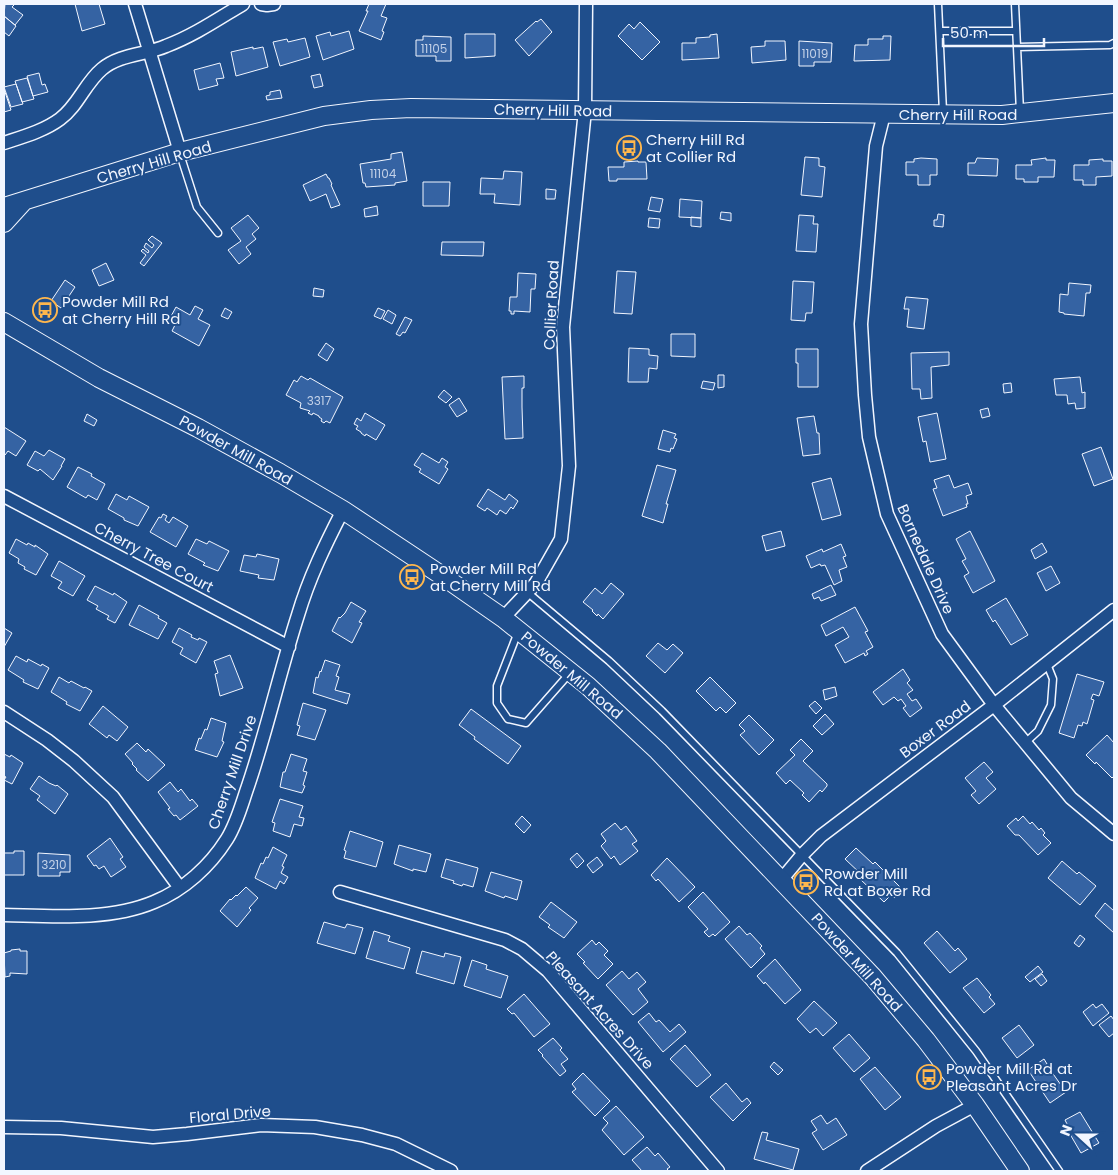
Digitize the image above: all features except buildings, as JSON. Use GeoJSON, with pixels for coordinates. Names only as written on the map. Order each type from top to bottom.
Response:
{"type":"FeatureCollection","features":[{"type":"Feature","properties":{"kind":"main road","name":"Cherry Hill Road"},"geometry":{"type":"LineString","coordinates":[[4,207],[180,152],[324,116],[371,110],[412,108],[1002,115],[1114,103]]}},
{"type":"Feature","properties":{"kind":"main road"},"geometry":{"type":"LineString","coordinates":[[4,223],[24,201]]}},
{"type":"Feature","properties":{"kind":"main road","name":"Powder Mill Road"},"geometry":{"type":"LineString","coordinates":[[4,322],[99,378],[272,468],[342,510],[436,571],[503,618],[588,686],[658,751],[873,976],[926,1040],[975,1105],[1020,1171]]}},
{"type":"Feature","properties":{"kind":"street"},"geometry":{"type":"LineString","coordinates":[[135,4],[180,152]]}},
{"type":"Feature","properties":{"kind":"street"},"geometry":{"type":"LineString","coordinates":[[4,143],[33,133],[60,119],[101,69],[120,58],[150,52],[194,33],[243,4]]}},
{"type":"Feature","properties":{"kind":"street"},"geometry":{"type":"LineString","coordinates":[[261,4],[274,4]]}},
{"type":"Feature","properties":{"kind":"street","name":"Collier Road"},"geometry":{"type":"LineString","coordinates":[[503,618],[536,583],[561,539],[569,466],[563,327],[585,110],[586,4]]}},
{"type":"Feature","properties":{"kind":"street","name":"Bornedale Drive"},"geometry":{"type":"LineString","coordinates":[[884,114],[876,146],[861,324],[869,437],[887,514],[942,634],[994,705],[1071,798],[1114,834]]}},
{"type":"Feature","properties":{"kind":"street","name":"Cherry Tree Court"},"geometry":{"type":"LineString","coordinates":[[4,496],[289,647]]}},
{"type":"Feature","properties":{"kind":"street","name":"Cherry Mill Drive"},"geometry":{"type":"LineString","coordinates":[[4,915],[72,916],[123,912],[154,902],[180,888],[214,857],[228,837],[254,769],[309,581],[342,510]]}},
{"type":"Feature","properties":{"kind":"street","name":"Boxer Road"},"geometry":{"type":"LineString","coordinates":[[782,879],[821,836],[994,705],[1114,610]]}},
{"type":"Feature","properties":{"kind":"street"},"geometry":{"type":"LineString","coordinates":[[4,712],[74,760],[113,797],[180,888]]}},
{"type":"Feature","properties":{"kind":"street","name":"Pleasant Acres Drive"},"geometry":{"type":"LineString","coordinates":[[340,892],[505,940],[522,949],[548,971],[718,1171]]}},
{"type":"Feature","properties":{"kind":"street"},"geometry":{"type":"LineString","coordinates":[[867,1171],[936,1126],[975,1105]]}},
{"type":"Feature","properties":{"kind":"street","name":"Floral Drive"},"geometry":{"type":"LineString","coordinates":[[4,1127],[61,1128],[153,1137],[261,1125],[315,1127],[362,1135],[396,1144],[451,1171]]}},
{"type":"Feature","properties":{"kind":"lane"},"geometry":{"type":"LineString","coordinates":[[938,4],[943,115]]}},
{"type":"Feature","properties":{"kind":"lane"},"geometry":{"type":"LineString","coordinates":[[1015,4],[1020,114]]}},
{"type":"Feature","properties":{"kind":"lane"},"geometry":{"type":"LineString","coordinates":[[940,31],[1016,31]]}},
{"type":"Feature","properties":{"kind":"lane"},"geometry":{"type":"LineString","coordinates":[[1016,47],[1110,46],[1114,43]]}},
{"type":"Feature","properties":{"kind":"lane"},"geometry":{"type":"LineString","coordinates":[[180,152],[197,206],[218,233]]}},
{"type":"Feature","properties":{"kind":"lane"},"geometry":{"type":"LineString","coordinates":[[527,592],[608,661],[662,711],[897,953],[976,1051],[1059,1171]]}},
{"type":"Feature","properties":{"kind":"lane"},"geometry":{"type":"LineString","coordinates":[[518,631],[498,686],[497,703],[508,719],[526,723],[571,673]]}},
{"type":"Feature","properties":{"kind":"lane"},"geometry":{"type":"LineString","coordinates":[[1025,742],[1038,731],[1051,706],[1053,679],[1046,664]]}},
{"type":"Feature","properties":{"kind":"place","name":"Cherry Hill Rd at Collier Rd"},"geometry":{"type":"Point","coordinates":[629,148]}},
{"type":"Feature","properties":{"kind":"place","name":"Powder Mill Rd at Cherry Hill Rd"},"geometry":{"type":"Point","coordinates":[45,310]}},
{"type":"Feature","properties":{"kind":"place","name":"Powder Mill Rd at Cherry Mill Rd"},"geometry":{"type":"Point","coordinates":[412,577]}},
{"type":"Feature","properties":{"kind":"place","name":"Powder Mill Rd at Boxer Rd"},"geometry":{"type":"Point","coordinates":[806,882]}},
{"type":"Feature","properties":{"kind":"place","name":"Powder Mill Rd at Pleasant Acres Dr"},"geometry":{"type":"Point","coordinates":[929,1077]}}]}
